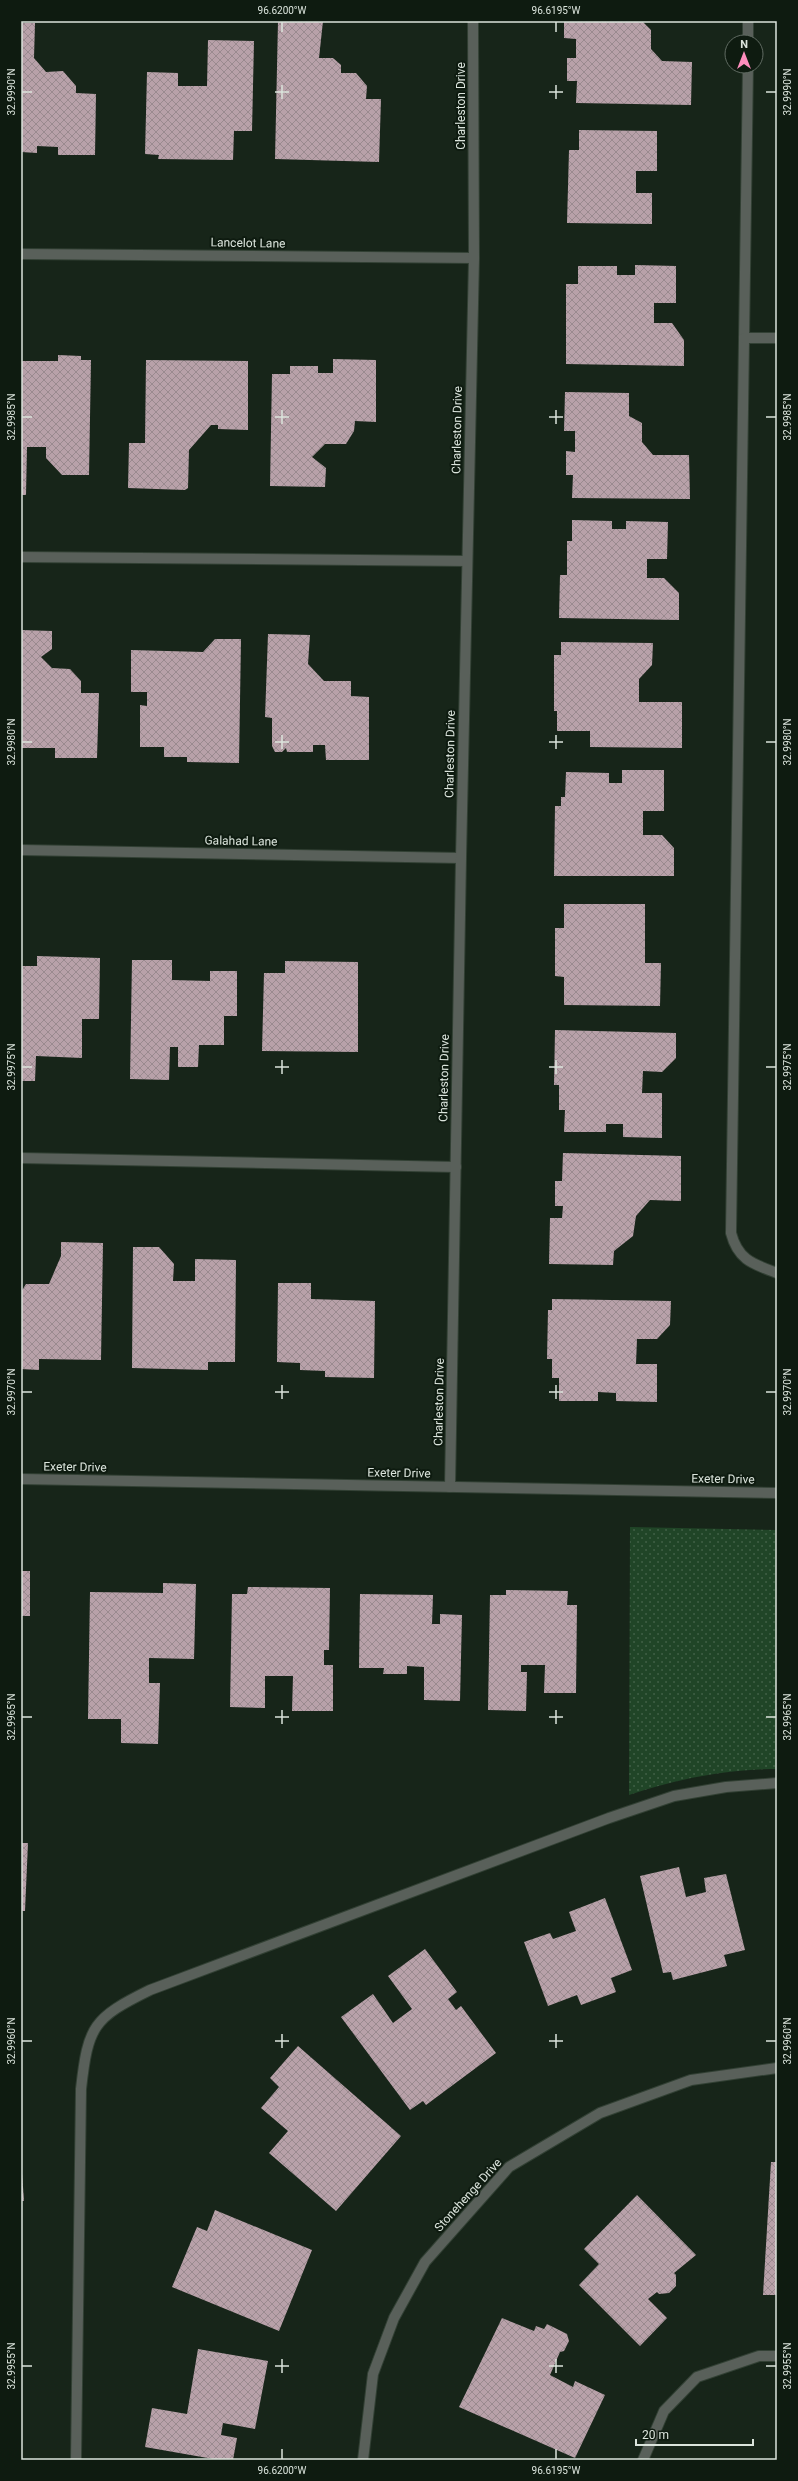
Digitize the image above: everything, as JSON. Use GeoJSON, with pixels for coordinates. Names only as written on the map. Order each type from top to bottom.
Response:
{"type":"FeatureCollection","features":[{"type":"Feature","properties":{"kind":"street","name":"Charleston Drive"},"geometry":{"type":"LineString","coordinates":[[450,1487],[461,858],[474,258],[473,21]]}},
{"type":"Feature","properties":{"kind":"street"},"geometry":{"type":"LineString","coordinates":[[748,21],[748,34]]}},
{"type":"Feature","properties":{"kind":"street"},"geometry":{"type":"LineString","coordinates":[[748,74],[731,1233],[735,1248],[751,1263],[777,1273]]}},
{"type":"Feature","properties":{"kind":"street","name":"Lancelot Lane"},"geometry":{"type":"LineString","coordinates":[[21,254],[474,258]]}},
{"type":"Feature","properties":{"kind":"street"},"geometry":{"type":"LineString","coordinates":[[744,338],[777,338]]}},
{"type":"Feature","properties":{"kind":"street"},"geometry":{"type":"LineString","coordinates":[[21,557],[467,561]]}},
{"type":"Feature","properties":{"kind":"street","name":"Galahad Lane"},"geometry":{"type":"LineString","coordinates":[[21,850],[461,858]]}},
{"type":"Feature","properties":{"kind":"street"},"geometry":{"type":"LineString","coordinates":[[21,1158],[456,1167]]}},
{"type":"Feature","properties":{"kind":"street","name":"Exeter Drive"},"geometry":{"type":"LineString","coordinates":[[21,1479],[777,1493]]}},
{"type":"Feature","properties":{"kind":"street"},"geometry":{"type":"LineString","coordinates":[[76,2460],[81,2089],[85,2049],[99,2021],[118,2006],[150,1990],[608,1818],[674,1796],[726,1787],[777,1783]]}},
{"type":"Feature","properties":{"kind":"street","name":"Stonehenge Drive"},"geometry":{"type":"LineString","coordinates":[[363,2460],[372,2374],[394,2318],[425,2262],[509,2168],[600,2113],[691,2080],[777,2068]]}},
{"type":"Feature","properties":{"kind":"street"},"geometry":{"type":"LineString","coordinates":[[643,2460],[664,2411],[697,2377],[758,2356],[777,2356]]}},
{"type":"Feature","properties":{"kind":"green space"},"geometry":{"type":"Polygon","coordinates":[[[630,1527],[777,1530],[777,1769],[758,1769],[702,1776],[665,1784],[629,1795],[630,1527]]]}},
{"type":"Feature","properties":{"kind":"building"},"geometry":{"type":"Polygon","coordinates":[[[278,21],[323,21],[319,58],[333,58],[341,65],[341,73],[356,73],[367,86],[366,99],[381,99],[379,162],[275,159],[278,21]]]}},
{"type":"Feature","properties":{"kind":"building"},"geometry":{"type":"Polygon","coordinates":[[[564,21],[642,21],[651,30],[651,49],[662,61],[692,62],[691,105],[576,103],[577,81],[567,81],[567,58],[576,58],[576,39],[564,38],[564,21]]]}},
{"type":"Feature","properties":{"kind":"building"},"geometry":{"type":"Polygon","coordinates":[[[21,23],[35,23],[34,58],[46,72],[63,71],[76,86],[76,93],[96,94],[95,155],[58,155],[58,147],[37,146],[37,153],[21,152],[21,23]]]}},
{"type":"Feature","properties":{"kind":"building"},"geometry":{"type":"Polygon","coordinates":[[[208,40],[254,41],[252,131],[234,131],[233,160],[158,159],[159,155],[145,154],[147,72],[178,73],[178,86],[207,86],[208,40]]]}},
{"type":"Feature","properties":{"kind":"building"},"geometry":{"type":"Polygon","coordinates":[[[579,130],[657,131],[657,171],[636,171],[636,193],[652,193],[652,224],[567,223],[569,150],[579,150],[579,130]]]}},
{"type":"Feature","properties":{"kind":"building"},"geometry":{"type":"Polygon","coordinates":[[[635,265],[676,266],[676,303],[654,303],[654,323],[672,323],[684,340],[684,366],[566,364],[566,284],[578,284],[578,266],[617,266],[617,275],[635,275],[635,265]]]}},
{"type":"Feature","properties":{"kind":"building"},"geometry":{"type":"Polygon","coordinates":[[[58,355],[81,356],[81,360],[91,360],[89,475],[62,475],[46,458],[46,447],[27,447],[26,495],[21,495],[21,361],[58,361],[58,355]]]}},
{"type":"Feature","properties":{"kind":"building"},"geometry":{"type":"Polygon","coordinates":[[[333,359],[376,360],[376,422],[355,421],[354,431],[346,444],[325,444],[312,457],[326,468],[325,487],[270,486],[272,374],[290,374],[290,366],[318,366],[318,373],[333,373],[333,359]]]}},
{"type":"Feature","properties":{"kind":"building"},"geometry":{"type":"Polygon","coordinates":[[[146,360],[248,361],[248,430],[218,429],[218,425],[211,425],[189,450],[188,488],[185,490],[128,488],[129,443],[145,443],[146,360]]]}},
{"type":"Feature","properties":{"kind":"building"},"geometry":{"type":"Polygon","coordinates":[[[565,392],[629,393],[629,416],[642,423],[642,442],[653,455],[689,455],[690,499],[572,498],[573,475],[566,475],[566,451],[575,452],[575,431],[564,431],[565,392]]]}},
{"type":"Feature","properties":{"kind":"building"},"geometry":{"type":"Polygon","coordinates":[[[572,520],[612,521],[612,529],[626,529],[626,521],[668,522],[667,559],[647,559],[647,578],[664,578],[679,593],[679,620],[559,618],[560,575],[567,575],[567,541],[572,541],[572,520]]]}},
{"type":"Feature","properties":{"kind":"building"},"geometry":{"type":"Polygon","coordinates":[[[21,630],[52,631],[52,649],[41,657],[52,668],[70,669],[81,681],[81,693],[99,693],[97,758],[55,758],[55,748],[21,748],[21,630]]]}},
{"type":"Feature","properties":{"kind":"building"},"geometry":{"type":"Polygon","coordinates":[[[268,634],[310,635],[308,664],[324,681],[351,681],[351,696],[369,697],[369,760],[326,760],[325,745],[313,745],[313,752],[287,752],[286,748],[282,752],[275,752],[272,746],[272,718],[265,717],[268,634]]]}},
{"type":"Feature","properties":{"kind":"building"},"geometry":{"type":"Polygon","coordinates":[[[215,639],[241,639],[239,763],[187,762],[187,757],[164,757],[164,747],[140,747],[140,705],[147,706],[147,692],[131,692],[131,650],[203,652],[215,639]]]}},
{"type":"Feature","properties":{"kind":"building"},"geometry":{"type":"Polygon","coordinates":[[[561,642],[653,643],[652,665],[639,679],[639,702],[682,702],[682,748],[590,747],[590,731],[557,731],[557,711],[554,711],[554,655],[561,655],[561,642]]]}},
{"type":"Feature","properties":{"kind":"building"},"geometry":{"type":"Polygon","coordinates":[[[622,770],[664,770],[664,811],[643,811],[643,835],[662,835],[674,848],[674,876],[554,876],[555,806],[561,806],[561,797],[565,797],[566,772],[609,773],[609,783],[622,783],[622,770]]]}},
{"type":"Feature","properties":{"kind":"building"},"geometry":{"type":"Polygon","coordinates":[[[564,904],[645,904],[645,963],[661,963],[660,1006],[564,1005],[564,977],[555,976],[555,928],[564,928],[564,904]]]}},
{"type":"Feature","properties":{"kind":"building"},"geometry":{"type":"Polygon","coordinates":[[[37,956],[100,958],[99,1019],[82,1019],[82,1058],[36,1056],[35,1081],[21,1081],[21,966],[37,966],[37,956]]]}},
{"type":"Feature","properties":{"kind":"building"},"geometry":{"type":"Polygon","coordinates":[[[132,960],[172,960],[172,980],[210,981],[210,971],[237,971],[237,1016],[224,1016],[224,1045],[199,1045],[198,1067],[178,1067],[178,1047],[170,1047],[169,1080],[130,1079],[132,960]]]}},
{"type":"Feature","properties":{"kind":"building"},"geometry":{"type":"Polygon","coordinates":[[[285,961],[358,962],[358,1052],[262,1051],[264,973],[285,973],[285,961]]]}},
{"type":"Feature","properties":{"kind":"building"},"geometry":{"type":"Polygon","coordinates":[[[555,1030],[676,1033],[676,1058],[662,1072],[643,1071],[642,1093],[662,1093],[662,1138],[623,1137],[623,1124],[606,1124],[606,1132],[564,1132],[565,1110],[559,1110],[559,1085],[554,1085],[555,1030]]]}},
{"type":"Feature","properties":{"kind":"building"},"geometry":{"type":"Polygon","coordinates":[[[563,1153],[681,1156],[681,1201],[650,1200],[636,1216],[633,1236],[614,1251],[613,1265],[549,1264],[550,1218],[562,1218],[563,1206],[555,1206],[555,1181],[562,1181],[563,1153]]]}},
{"type":"Feature","properties":{"kind":"building"},"geometry":{"type":"Polygon","coordinates":[[[61,1242],[103,1243],[101,1360],[39,1359],[39,1370],[21,1369],[21,1292],[26,1284],[49,1284],[61,1256],[61,1242]]]}},
{"type":"Feature","properties":{"kind":"building"},"geometry":{"type":"Polygon","coordinates":[[[133,1247],[159,1247],[174,1264],[173,1281],[195,1281],[195,1259],[236,1260],[235,1362],[208,1362],[208,1370],[132,1368],[133,1247]]]}},
{"type":"Feature","properties":{"kind":"building"},"geometry":{"type":"Polygon","coordinates":[[[278,1283],[311,1283],[311,1299],[375,1301],[374,1378],[325,1377],[325,1371],[300,1370],[300,1363],[277,1362],[278,1283]]]}},
{"type":"Feature","properties":{"kind":"building"},"geometry":{"type":"Polygon","coordinates":[[[552,1299],[671,1301],[670,1325],[657,1339],[637,1339],[636,1364],[657,1364],[657,1402],[616,1401],[616,1393],[598,1392],[598,1401],[559,1401],[559,1378],[552,1378],[552,1359],[547,1359],[548,1310],[552,1310],[552,1299]]]}},
{"type":"Feature","properties":{"kind":"building"},"geometry":{"type":"Polygon","coordinates":[[[21,1571],[30,1571],[30,1616],[21,1616],[21,1571]]]}},
{"type":"Feature","properties":{"kind":"building"},"geometry":{"type":"Polygon","coordinates":[[[163,1583],[196,1584],[194,1659],[149,1658],[149,1683],[160,1683],[158,1744],[121,1743],[121,1719],[88,1719],[90,1592],[163,1593],[163,1583]]]}},
{"type":"Feature","properties":{"kind":"building"},"geometry":{"type":"Polygon","coordinates":[[[248,1587],[330,1588],[329,1650],[324,1650],[324,1665],[333,1665],[333,1711],[292,1711],[293,1676],[265,1676],[265,1708],[230,1707],[232,1594],[247,1594],[248,1587]]]}},
{"type":"Feature","properties":{"kind":"building"},"geometry":{"type":"Polygon","coordinates":[[[506,1590],[568,1591],[567,1605],[577,1605],[576,1693],[544,1693],[545,1665],[521,1665],[521,1672],[527,1672],[526,1711],[488,1710],[490,1595],[506,1595],[506,1590]]]}},
{"type":"Feature","properties":{"kind":"building"},"geometry":{"type":"Polygon","coordinates":[[[360,1594],[433,1595],[432,1624],[440,1624],[440,1614],[462,1615],[460,1701],[424,1700],[424,1667],[407,1666],[407,1674],[383,1674],[384,1668],[359,1668],[360,1594]]]}},
{"type":"Feature","properties":{"kind":"building"},"geometry":{"type":"Polygon","coordinates":[[[21,1843],[28,1843],[25,1911],[21,1911],[21,1843]]]}},
{"type":"Feature","properties":{"kind":"building"},"geometry":{"type":"Polygon","coordinates":[[[679,1867],[686,1897],[706,1892],[704,1878],[726,1874],[745,1950],[724,1955],[727,1966],[673,1980],[671,1972],[663,1973],[640,1876],[679,1867]]]}},
{"type":"Feature","properties":{"kind":"building"},"geometry":{"type":"Polygon","coordinates":[[[605,1898],[632,1970],[611,1978],[616,1992],[581,2005],[577,1995],[548,2006],[524,1942],[550,1933],[553,1939],[576,1931],[569,1912],[605,1898]]]}},
{"type":"Feature","properties":{"kind":"building"},"geometry":{"type":"Polygon","coordinates":[[[425,1949],[457,1992],[448,1999],[456,2010],[461,2006],[496,2053],[426,2105],[423,2101],[410,2110],[341,2017],[373,1994],[393,2023],[412,2009],[388,1976],[425,1949]]]}},
{"type":"Feature","properties":{"kind":"building"},"geometry":{"type":"Polygon","coordinates":[[[298,2046],[401,2136],[336,2211],[269,2153],[288,2131],[261,2108],[279,2087],[270,2078],[298,2046]]]}},
{"type":"Feature","properties":{"kind":"building"},"geometry":{"type":"Polygon","coordinates":[[[21,2160],[24,2201],[21,2201],[21,2160]]]}},
{"type":"Feature","properties":{"kind":"building"},"geometry":{"type":"Polygon","coordinates":[[[771,2162],[777,2162],[777,2295],[763,2295],[771,2162]]]}},
{"type":"Feature","properties":{"kind":"building"},"geometry":{"type":"Polygon","coordinates":[[[637,2195],[696,2255],[674,2273],[676,2275],[676,2286],[669,2293],[659,2294],[657,2292],[648,2299],[667,2318],[640,2346],[579,2285],[599,2264],[584,2249],[637,2195]]]}},
{"type":"Feature","properties":{"kind":"building"},"geometry":{"type":"Polygon","coordinates":[[[215,2210],[312,2250],[279,2331],[172,2287],[197,2227],[207,2231],[215,2210]]]}},
{"type":"Feature","properties":{"kind":"building"},"geometry":{"type":"Polygon","coordinates":[[[502,2318],[534,2331],[536,2326],[544,2329],[547,2324],[567,2334],[569,2341],[564,2351],[560,2352],[550,2375],[573,2387],[575,2381],[605,2395],[575,2458],[459,2407],[502,2318]]]}},
{"type":"Feature","properties":{"kind":"building"},"geometry":{"type":"Polygon","coordinates":[[[198,2349],[268,2361],[255,2429],[223,2423],[221,2435],[237,2438],[233,2460],[219,2460],[145,2447],[152,2408],[187,2414],[198,2349]]]}}]}
